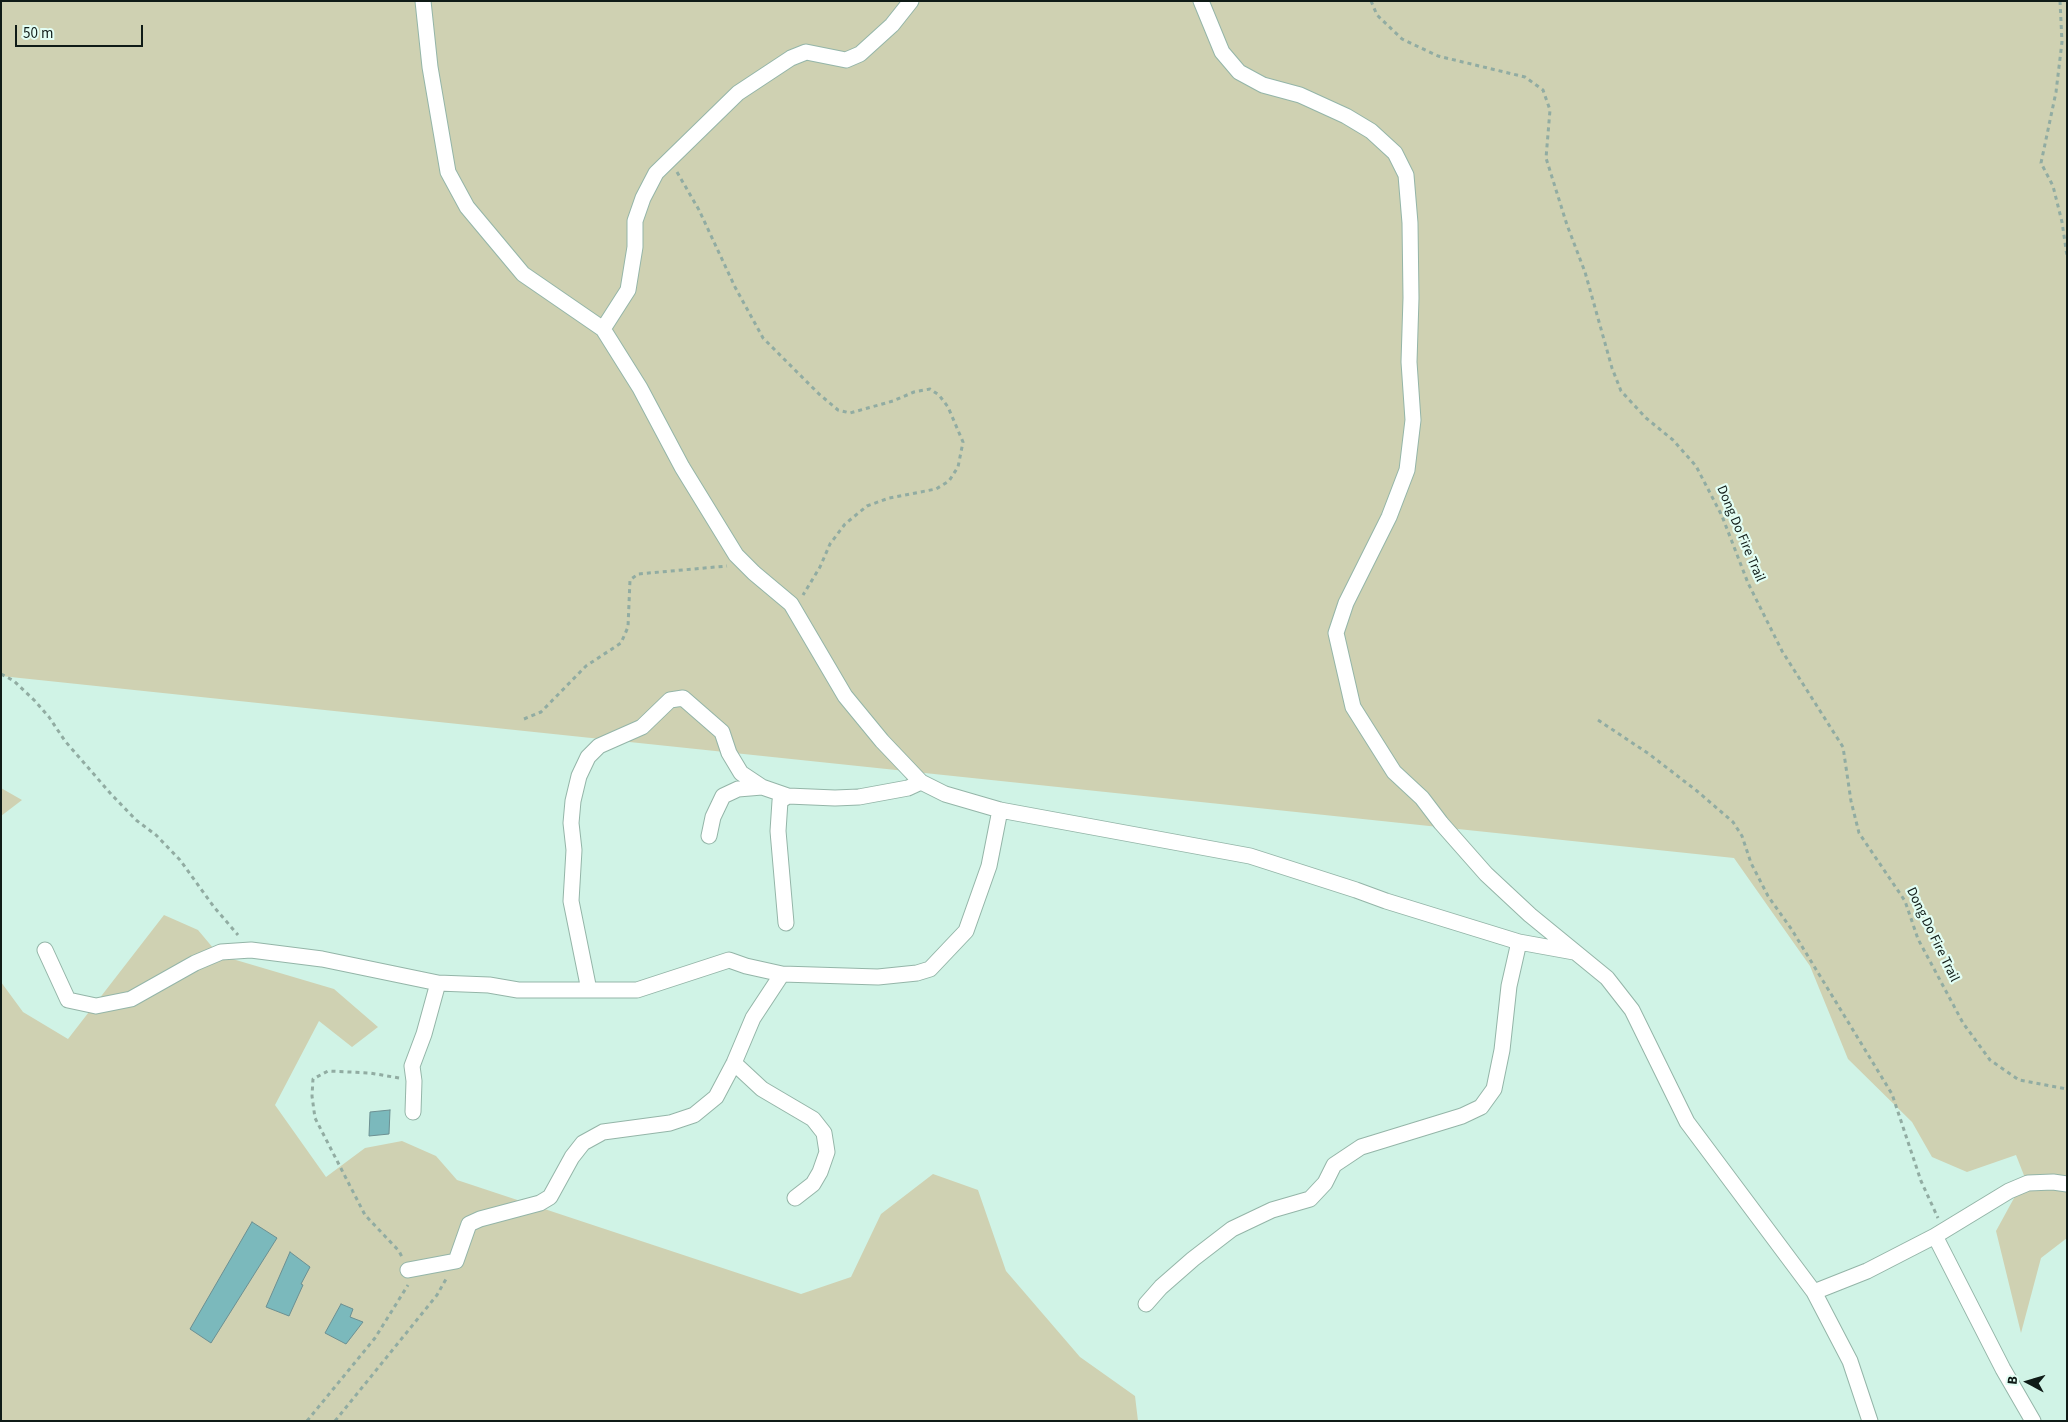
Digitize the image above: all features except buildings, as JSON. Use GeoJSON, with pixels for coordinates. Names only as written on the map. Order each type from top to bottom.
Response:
{"type":"FeatureCollection","features":[{"type":"Feature","properties":{"kind":"street"},"geometry":{"type":"LineString","coordinates":[[424,1],[430,68],[448,172],[467,207],[523,274],[603,329],[640,388],[682,467],[736,555],[791,604],[845,696],[882,742],[921,782],[945,794],[1000,810],[1250,856],[1356,890],[1386,902],[1519,942],[1576,952]]}},
{"type":"Feature","properties":{"kind":"street"},"geometry":{"type":"LineString","coordinates":[[603,329],[628,290],[635,248],[635,221],[643,198],[656,174],[668,161],[738,93],[791,58],[806,52],[846,60],[860,54],[892,25],[911,1]]}},
{"type":"Feature","properties":{"kind":"street"},"geometry":{"type":"LineString","coordinates":[[1200,1],[1222,52],[1240,72],[1264,85],[1300,95],[1346,116],[1371,131],[1394,153],[1406,175],[1410,223],[1411,298],[1409,362],[1413,420],[1407,470],[1389,517],[1346,603],[1336,633],[1353,707],[1394,772],[1422,798],[1441,823],[1486,874],[1530,915],[1607,978],[1632,1010],[1687,1122],[1814,1292],[1850,1361],[1870,1421]]}},
{"type":"Feature","properties":{"kind":"street"},"geometry":{"type":"LineString","coordinates":[[589,990],[571,901],[574,850],[571,823],[573,801],[579,776],[588,757],[600,746],[642,727],[670,700],[683,698],[722,732],[729,753],[741,773],[762,787],[788,796],[859,797],[908,788],[921,782]]}},
{"type":"Feature","properties":{"kind":"street"},"geometry":{"type":"LineString","coordinates":[[709,836],[713,817],[723,796],[738,789],[762,787]]}},
{"type":"Feature","properties":{"kind":"street"},"geometry":{"type":"LineString","coordinates":[[786,924],[778,812],[780,801],[788,796]]}},
{"type":"Feature","properties":{"kind":"street"},"geometry":{"type":"LineString","coordinates":[[45,950],[68,1000],[96,1006],[131,999],[195,963],[221,952],[251,950],[322,959],[438,983],[489,985],[518,990],[637,990],[729,960],[782,974],[878,977],[917,973],[930,969],[966,931],[989,866],[1000,810]]}},
{"type":"Feature","properties":{"kind":"street"},"geometry":{"type":"LineString","coordinates":[[1146,1304],[1180,1270],[1232,1229],[1272,1210],[1310,1199],[1325,1183],[1334,1165],[1361,1147],[1462,1116],[1481,1107],[1494,1089],[1519,942]]}},
{"type":"Feature","properties":{"kind":"street"},"geometry":{"type":"LineString","coordinates":[[408,1270],[456,1261],[469,1224],[480,1218],[540,1203],[550,1197],[568,1164],[583,1142],[603,1132],[670,1123],[694,1115],[716,1097],[734,1063],[752,1018],[782,974]]}},
{"type":"Feature","properties":{"kind":"street"},"geometry":{"type":"LineString","coordinates":[[413,1112],[414,1081],[412,1066],[424,1034],[438,983]]}},
{"type":"Feature","properties":{"kind":"street"},"geometry":{"type":"LineString","coordinates":[[734,1063],[762,1089],[813,1119],[824,1132],[827,1152],[820,1172],[814,1184],[795,1198]]}},
{"type":"Feature","properties":{"kind":"street"},"geometry":{"type":"LineString","coordinates":[[1814,1292],[1867,1271],[1898,1256],[2009,1191],[2028,1183],[2053,1182],[2067,1184]]}},
{"type":"Feature","properties":{"kind":"street"},"geometry":{"type":"LineString","coordinates":[[1939,1233],[2003,1369],[2033,1421]]}},
{"type":"Feature","properties":{"kind":"path","name":"Dong Do Fire Trail"},"geometry":{"type":"LineString","coordinates":[[1371,1],[1377,15],[1402,39],[1438,56],[1524,77],[1543,90],[1550,110],[1546,158],[1567,225],[1585,272],[1612,368],[1621,391],[1646,418],[1673,440],[1696,466],[1722,516],[1748,583],[1782,652],[1843,747],[1851,801],[1859,834],[1905,901],[1918,939],[1964,1023],[1990,1060],[2019,1080],[2067,1089]]}},
{"type":"Feature","properties":{"kind":"path"},"geometry":{"type":"LineString","coordinates":[[2060,1],[2062,42],[2056,92],[2041,163],[2053,186],[2062,222],[2067,256]]}},
{"type":"Feature","properties":{"kind":"path"},"geometry":{"type":"LineString","coordinates":[[668,161],[684,182],[735,287],[763,338],[819,394],[838,410],[850,413],[893,401],[914,392],[930,389],[940,395],[948,407],[963,442],[958,467],[949,481],[936,488],[889,498],[867,506],[845,524],[830,544],[806,592],[791,604]]}},
{"type":"Feature","properties":{"kind":"path"},"geometry":{"type":"LineString","coordinates":[[524,719],[541,712],[586,666],[620,643],[628,627],[630,580],[638,574],[693,568],[748,566]]}},
{"type":"Feature","properties":{"kind":"path"},"geometry":{"type":"LineString","coordinates":[[1,674],[14,681],[35,701],[49,717],[65,741],[111,794],[136,820],[156,835],[180,860],[214,907],[251,950]]}},
{"type":"Feature","properties":{"kind":"path"},"geometry":{"type":"LineString","coordinates":[[1598,720],[1656,759],[1697,791],[1732,822],[1742,836],[1751,863],[1768,896],[1792,930],[1892,1094],[1902,1130],[1939,1233]]}},
{"type":"Feature","properties":{"kind":"path"},"geometry":{"type":"LineString","coordinates":[[307,1421],[375,1338],[408,1286],[408,1270],[399,1251],[365,1215],[315,1118],[313,1078],[328,1070],[370,1073],[414,1081]]}},
{"type":"Feature","properties":{"kind":"path"},"geometry":{"type":"LineString","coordinates":[[335,1421],[436,1295],[456,1261]]}},
{"type":"Feature","properties":{"kind":"green space"},"geometry":{"type":"Polygon","coordinates":[[[1,1],[2067,1],[2067,1238],[2041,1258],[2021,1333],[1996,1231],[2025,1178],[2016,1155],[1967,1172],[1932,1157],[1912,1122],[1848,1059],[1810,966],[1734,858],[1,676],[1,1]]]}},
{"type":"Feature","properties":{"kind":"green space"},"geometry":{"type":"Polygon","coordinates":[[[1,788],[22,800],[1,816],[1,788]]]}},
{"type":"Feature","properties":{"kind":"green space"},"geometry":{"type":"Polygon","coordinates":[[[164,915],[198,930],[219,955],[334,989],[378,1027],[352,1047],[319,1021],[275,1105],[326,1177],[365,1148],[402,1141],[436,1156],[457,1180],[801,1294],[851,1277],[881,1214],[933,1174],[978,1190],[1006,1271],[1080,1357],[1135,1396],[1138,1421],[1,1421],[1,982],[23,1012],[68,1039],[164,915]]]}}]}
